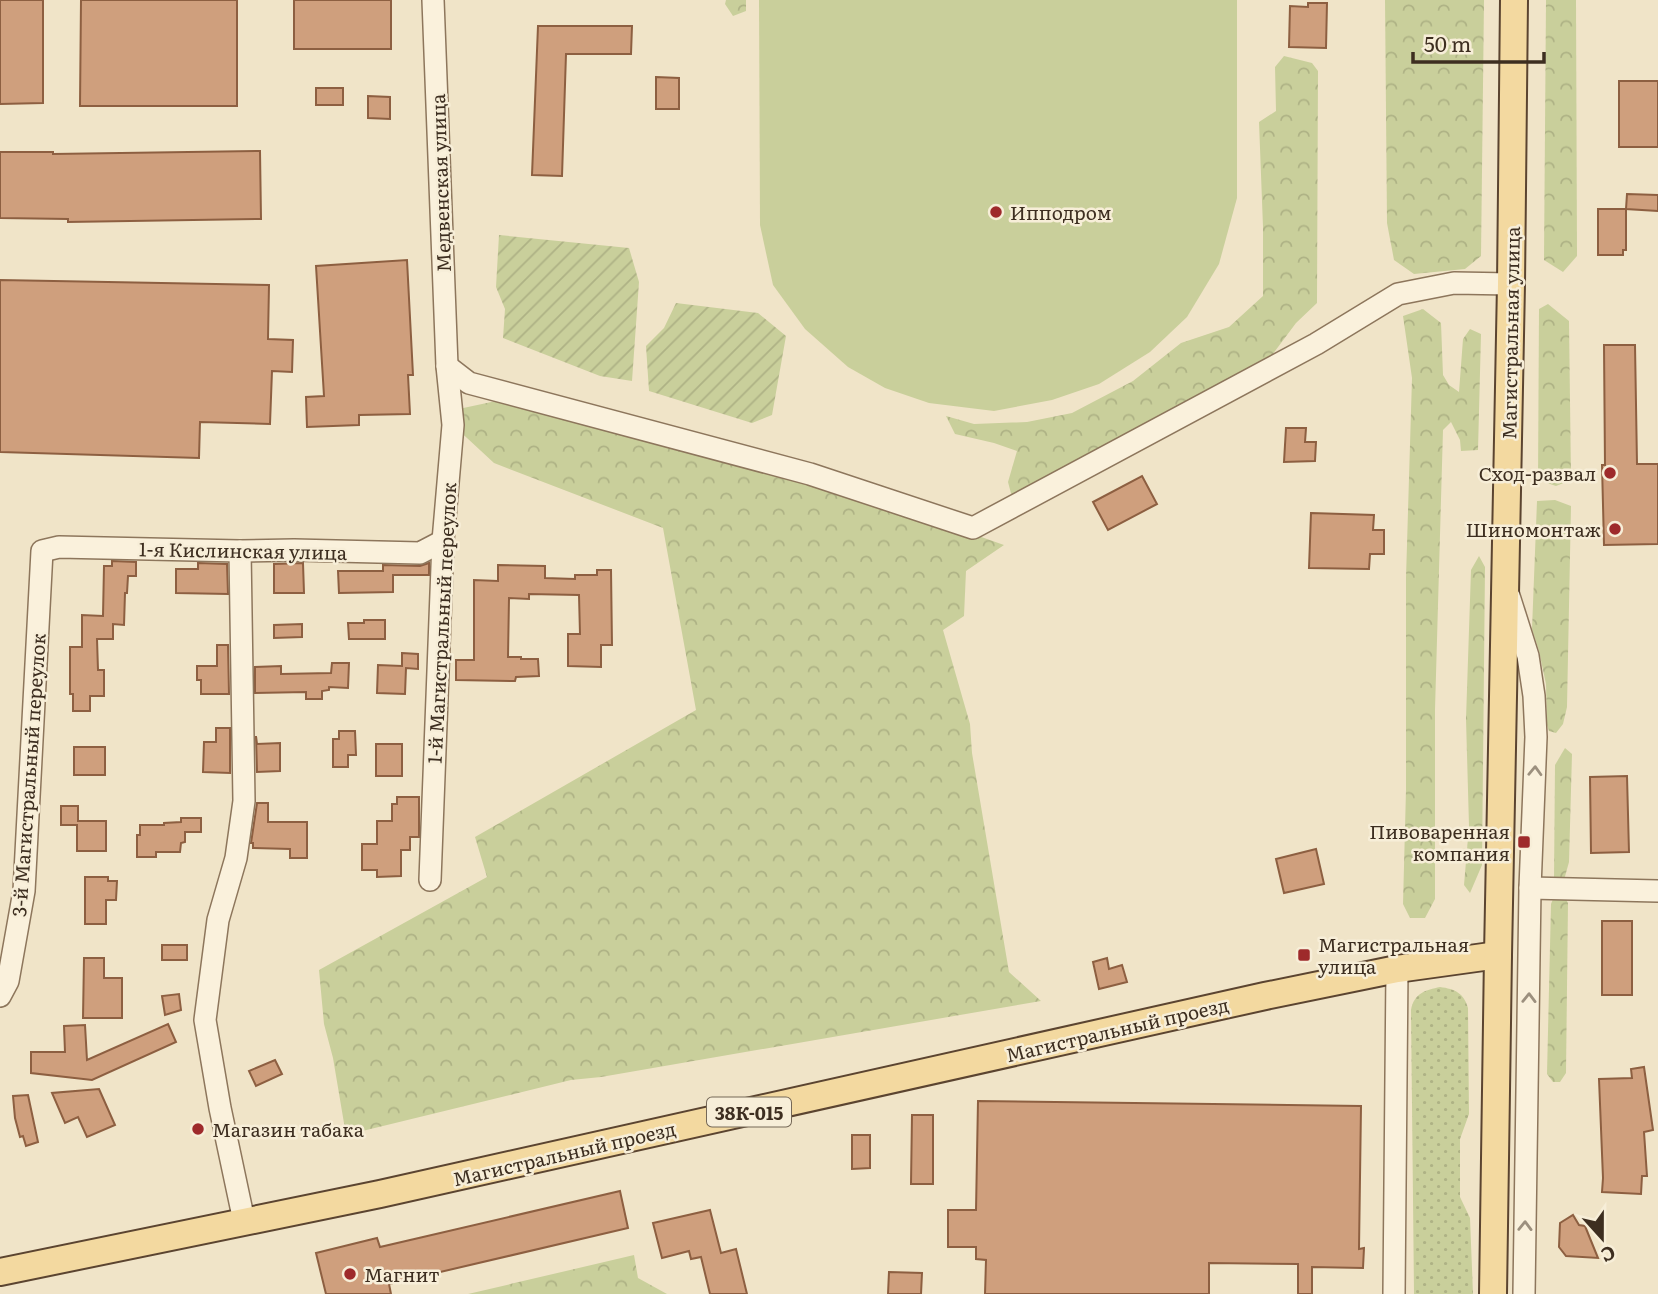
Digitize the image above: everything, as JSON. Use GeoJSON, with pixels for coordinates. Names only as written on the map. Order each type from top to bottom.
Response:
{"type":"FeatureCollection","features":[{"type":"Feature","properties":{"kind":"main road","name":"Магистральная улица"},"geometry":{"type":"LineString","coordinates":[[1493,1294],[1514,0]]}},
{"type":"Feature","properties":{"kind":"main road","name":"Магистральный проезд"},"geometry":{"type":"LineString","coordinates":[[0,1272],[380,1194],[1238,1002],[1397,969],[1497,955]]}},
{"type":"Feature","properties":{"kind":"main road","name":"Магистральная улица"},"geometry":{"type":"LineString","coordinates":[[1494,1213],[1503,1294]]}},
{"type":"Feature","properties":{"kind":"street","name":"Медвенская улица"},"geometry":{"type":"LineString","coordinates":[[433,0],[447,366]]}},
{"type":"Feature","properties":{"kind":"street"},"geometry":{"type":"LineString","coordinates":[[447,366],[470,383],[810,474],[973,528],[1316,344],[1398,293],[1454,283],[1511,284]]}},
{"type":"Feature","properties":{"kind":"street","name":"1-й Магистральный переулок"},"geometry":{"type":"LineString","coordinates":[[430,880],[443,541],[453,425],[447,366]]}},
{"type":"Feature","properties":{"kind":"street","name":"1-я Кислинская улица"},"geometry":{"type":"LineString","coordinates":[[42,551],[59,547],[420,553],[443,541]]}},
{"type":"Feature","properties":{"kind":"street","name":"3-й Магистральный переулок"},"geometry":{"type":"LineString","coordinates":[[0,996],[8,981],[24,891],[42,551]]}},
{"type":"Feature","properties":{"kind":"street"},"geometry":{"type":"LineString","coordinates":[[240,551],[244,801],[236,858],[218,920],[205,1020],[244,1221]]}},
{"type":"Feature","properties":{"kind":"street"},"geometry":{"type":"LineString","coordinates":[[1506,584],[1528,656],[1536,737],[1530,888],[1524,1294]]}},
{"type":"Feature","properties":{"kind":"street"},"geometry":{"type":"LineString","coordinates":[[1530,888],[1658,891]]}},
{"type":"Feature","properties":{"kind":"street"},"geometry":{"type":"LineString","coordinates":[[1394,1294],[1397,969]]}},
{"type":"Feature","properties":{"kind":"green space"},"geometry":{"type":"Polygon","coordinates":[[[726,0],[746,0],[746,11],[733,16],[725,4],[726,0]]]}},
{"type":"Feature","properties":{"kind":"green space","name":"Ипподром"},"geometry":{"type":"Polygon","coordinates":[[[759,0],[1237,0],[1237,198],[1219,264],[1187,317],[1150,352],[1099,384],[1052,400],[994,411],[929,403],[885,388],[848,367],[805,329],[773,285],[760,225],[759,0]]]}},
{"type":"Feature","properties":{"kind":"green space"},"geometry":{"type":"Polygon","coordinates":[[[1385,0],[1484,0],[1481,256],[1465,269],[1414,274],[1394,260],[1387,223],[1385,0]]]}},
{"type":"Feature","properties":{"kind":"green space"},"geometry":{"type":"Polygon","coordinates":[[[1546,0],[1576,0],[1577,256],[1563,272],[1544,260],[1546,0]]]}},
{"type":"Feature","properties":{"kind":"green space"},"geometry":{"type":"Polygon","coordinates":[[[1284,56],[1312,63],[1318,71],[1317,303],[1296,323],[1269,359],[1013,501],[1008,482],[1017,451],[955,434],[946,416],[974,424],[1027,422],[1072,413],[1133,381],[1181,343],[1229,327],[1263,296],[1259,122],[1276,111],[1275,67],[1284,56]]]}},
{"type":"Feature","properties":{"kind":"green space"},"geometry":{"type":"Polygon","coordinates":[[[499,235],[629,248],[639,282],[632,381],[600,376],[503,338],[505,309],[496,287],[499,235]]]}},
{"type":"Feature","properties":{"kind":"green space"},"geometry":{"type":"Polygon","coordinates":[[[676,303],[758,313],[786,336],[772,415],[752,423],[649,391],[646,346],[664,328],[676,303]]]}},
{"type":"Feature","properties":{"kind":"green space"},"geometry":{"type":"Polygon","coordinates":[[[1548,304],[1569,321],[1571,480],[1556,486],[1538,480],[1539,309],[1548,304]]]}},
{"type":"Feature","properties":{"kind":"green space"},"geometry":{"type":"Polygon","coordinates":[[[1423,309],[1441,323],[1443,375],[1449,385],[1459,392],[1463,339],[1470,329],[1481,334],[1478,450],[1461,451],[1460,440],[1451,422],[1443,430],[1435,710],[1435,899],[1425,918],[1410,918],[1403,904],[1406,578],[1412,378],[1403,316],[1423,309]]]}},
{"type":"Feature","properties":{"kind":"green space"},"geometry":{"type":"Polygon","coordinates":[[[510,398],[800,473],[1004,545],[966,571],[964,616],[943,630],[970,724],[972,753],[1009,972],[1041,1001],[571,1080],[346,1135],[333,1058],[324,1024],[319,970],[487,877],[475,837],[696,710],[663,528],[494,463],[440,413],[510,398]]]}},
{"type":"Feature","properties":{"kind":"green space"},"geometry":{"type":"Polygon","coordinates":[[[1555,500],[1571,506],[1567,707],[1563,724],[1556,733],[1549,731],[1547,725],[1546,684],[1532,629],[1537,501],[1555,500]]]}},
{"type":"Feature","properties":{"kind":"green space"},"geometry":{"type":"Polygon","coordinates":[[[1479,556],[1485,567],[1482,865],[1470,893],[1464,885],[1469,826],[1466,719],[1471,570],[1479,556]]]}},
{"type":"Feature","properties":{"kind":"green space"},"geometry":{"type":"Polygon","coordinates":[[[1565,748],[1572,754],[1569,862],[1564,880],[1554,878],[1555,765],[1565,748]]]}},
{"type":"Feature","properties":{"kind":"green space"},"geometry":{"type":"Polygon","coordinates":[[[1555,894],[1563,894],[1568,903],[1566,1073],[1560,1082],[1553,1082],[1547,1074],[1551,904],[1555,894]]]}},
{"type":"Feature","properties":{"kind":"green space"},"geometry":{"type":"Polygon","coordinates":[[[1440,987],[1458,993],[1468,1008],[1469,1114],[1460,1139],[1460,1197],[1470,1218],[1473,1294],[1414,1294],[1411,1010],[1418,996],[1440,987]]]}},
{"type":"Feature","properties":{"kind":"green space"},"geometry":{"type":"Polygon","coordinates":[[[634,1255],[638,1278],[667,1294],[468,1294],[634,1255]]]}},
{"type":"Feature","properties":{"kind":"building"},"geometry":{"type":"Polygon","coordinates":[[[0,0],[43,0],[43,103],[0,104],[0,0]]]}},
{"type":"Feature","properties":{"kind":"building"},"geometry":{"type":"Polygon","coordinates":[[[81,0],[237,0],[237,106],[80,106],[81,0]]]}},
{"type":"Feature","properties":{"kind":"building"},"geometry":{"type":"Polygon","coordinates":[[[294,0],[391,0],[391,49],[294,49],[294,0]]]}},
{"type":"Feature","properties":{"kind":"building"},"geometry":{"type":"Polygon","coordinates":[[[1308,3],[1327,3],[1326,48],[1289,47],[1290,6],[1308,7],[1308,3]]]}},
{"type":"Feature","properties":{"kind":"building"},"geometry":{"type":"Polygon","coordinates":[[[538,26],[632,26],[631,54],[566,54],[562,176],[532,175],[538,26]]]}},
{"type":"Feature","properties":{"kind":"building"},"geometry":{"type":"Polygon","coordinates":[[[656,77],[679,78],[679,109],[656,109],[656,77]]]}},
{"type":"Feature","properties":{"kind":"building"},"geometry":{"type":"Polygon","coordinates":[[[1619,81],[1658,81],[1658,147],[1619,147],[1619,81]]]}},
{"type":"Feature","properties":{"kind":"building"},"geometry":{"type":"Polygon","coordinates":[[[316,88],[343,88],[343,105],[316,105],[316,88]]]}},
{"type":"Feature","properties":{"kind":"building"},"geometry":{"type":"Polygon","coordinates":[[[368,96],[390,97],[390,119],[368,118],[368,96]]]}},
{"type":"Feature","properties":{"kind":"building"},"geometry":{"type":"Polygon","coordinates":[[[260,151],[261,219],[68,222],[68,219],[0,218],[0,152],[53,154],[260,151]]]}},
{"type":"Feature","properties":{"kind":"building"},"geometry":{"type":"Polygon","coordinates":[[[1627,194],[1658,195],[1658,211],[1626,209],[1627,194]]]}},
{"type":"Feature","properties":{"kind":"building"},"geometry":{"type":"Polygon","coordinates":[[[1598,209],[1626,209],[1626,250],[1623,250],[1623,255],[1598,255],[1598,209]]]}},
{"type":"Feature","properties":{"kind":"building"},"geometry":{"type":"Polygon","coordinates":[[[407,260],[413,375],[408,375],[410,414],[359,415],[359,425],[307,427],[306,397],[324,396],[316,266],[407,260]]]}},
{"type":"Feature","properties":{"kind":"building"},"geometry":{"type":"Polygon","coordinates":[[[0,280],[269,285],[268,339],[293,340],[292,372],[272,371],[270,424],[200,422],[199,458],[0,452],[0,280]]]}},
{"type":"Feature","properties":{"kind":"building"},"geometry":{"type":"Polygon","coordinates":[[[1604,345],[1635,345],[1637,464],[1658,464],[1658,544],[1604,545],[1604,345]]]}},
{"type":"Feature","properties":{"kind":"building"},"geometry":{"type":"Polygon","coordinates":[[[1286,428],[1306,428],[1305,442],[1316,442],[1315,461],[1284,462],[1286,428]]]}},
{"type":"Feature","properties":{"kind":"building"},"geometry":{"type":"Polygon","coordinates":[[[1142,476],[1157,504],[1108,530],[1093,502],[1142,476]]]}},
{"type":"Feature","properties":{"kind":"building"},"geometry":{"type":"Polygon","coordinates":[[[1311,513],[1374,515],[1373,530],[1384,530],[1384,554],[1370,554],[1369,569],[1309,568],[1311,513]]]}},
{"type":"Feature","properties":{"kind":"building"},"geometry":{"type":"Polygon","coordinates":[[[112,561],[136,562],[136,576],[128,576],[124,625],[113,624],[113,639],[97,639],[98,670],[104,670],[104,696],[90,696],[90,711],[73,711],[73,694],[70,694],[70,647],[82,647],[82,615],[103,616],[104,566],[112,566],[112,561]]]}},
{"type":"Feature","properties":{"kind":"building"},"geometry":{"type":"Polygon","coordinates":[[[198,563],[227,564],[228,594],[176,593],[176,569],[198,569],[198,563]]]}},
{"type":"Feature","properties":{"kind":"building"},"geometry":{"type":"Polygon","coordinates":[[[303,563],[304,593],[274,593],[274,564],[303,563]]]}},
{"type":"Feature","properties":{"kind":"building"},"geometry":{"type":"Polygon","coordinates":[[[429,563],[429,575],[393,575],[393,592],[339,593],[338,571],[383,571],[383,565],[420,566],[429,563]]]}},
{"type":"Feature","properties":{"kind":"building"},"geometry":{"type":"Polygon","coordinates":[[[498,565],[545,566],[545,578],[575,579],[575,575],[597,575],[597,570],[611,570],[612,645],[601,645],[601,667],[568,666],[568,634],[580,634],[579,595],[529,594],[529,599],[509,598],[508,657],[538,659],[539,676],[516,677],[515,681],[456,680],[456,660],[474,660],[474,580],[498,581],[498,565]]]}},
{"type":"Feature","properties":{"kind":"building"},"geometry":{"type":"Polygon","coordinates":[[[364,620],[385,620],[385,639],[349,639],[348,623],[364,623],[364,620]]]}},
{"type":"Feature","properties":{"kind":"building"},"geometry":{"type":"Polygon","coordinates":[[[302,624],[302,637],[274,638],[274,625],[302,624]]]}},
{"type":"Feature","properties":{"kind":"building"},"geometry":{"type":"Polygon","coordinates":[[[217,645],[228,645],[229,694],[201,694],[197,666],[217,666],[217,645]]]}},
{"type":"Feature","properties":{"kind":"building"},"geometry":{"type":"Polygon","coordinates":[[[402,653],[418,654],[418,669],[406,668],[405,694],[377,693],[378,665],[402,666],[402,653]]]}},
{"type":"Feature","properties":{"kind":"building"},"geometry":{"type":"Polygon","coordinates":[[[332,663],[349,663],[348,688],[329,687],[329,690],[322,691],[322,699],[306,699],[306,692],[255,693],[255,667],[281,666],[281,674],[331,673],[332,663]]]}},
{"type":"Feature","properties":{"kind":"building"},"geometry":{"type":"Polygon","coordinates":[[[216,728],[230,728],[230,773],[203,772],[204,742],[216,742],[216,728]]]}},
{"type":"Feature","properties":{"kind":"building"},"geometry":{"type":"Polygon","coordinates":[[[339,731],[355,731],[356,755],[348,755],[348,767],[333,767],[333,739],[339,739],[339,731]]]}},
{"type":"Feature","properties":{"kind":"building"},"geometry":{"type":"Polygon","coordinates":[[[256,736],[257,744],[280,743],[280,771],[257,772],[256,736]]]}},
{"type":"Feature","properties":{"kind":"building"},"geometry":{"type":"Polygon","coordinates":[[[376,744],[402,744],[402,776],[376,776],[376,744]]]}},
{"type":"Feature","properties":{"kind":"building"},"geometry":{"type":"Polygon","coordinates":[[[74,747],[105,747],[105,775],[74,775],[74,747]]]}},
{"type":"Feature","properties":{"kind":"building"},"geometry":{"type":"Polygon","coordinates":[[[1627,776],[1629,852],[1591,853],[1590,777],[1627,776]]]}},
{"type":"Feature","properties":{"kind":"building"},"geometry":{"type":"Polygon","coordinates":[[[397,797],[419,797],[419,837],[410,837],[410,850],[401,850],[401,876],[377,877],[377,870],[362,870],[362,844],[377,844],[377,821],[392,821],[392,804],[397,804],[397,797]]]}},
{"type":"Feature","properties":{"kind":"building"},"geometry":{"type":"Polygon","coordinates":[[[257,803],[268,803],[268,822],[307,822],[307,858],[290,858],[290,849],[253,848],[251,843],[257,803]]]}},
{"type":"Feature","properties":{"kind":"building"},"geometry":{"type":"Polygon","coordinates":[[[61,806],[78,806],[78,821],[106,821],[106,851],[77,851],[77,825],[61,825],[61,806]]]}},
{"type":"Feature","properties":{"kind":"building"},"geometry":{"type":"Polygon","coordinates":[[[181,818],[201,818],[201,832],[185,832],[185,842],[181,843],[180,852],[156,852],[156,857],[137,857],[140,825],[164,825],[181,822],[181,818]]]}},
{"type":"Feature","properties":{"kind":"building"},"geometry":{"type":"Polygon","coordinates":[[[1316,849],[1324,884],[1284,893],[1276,859],[1316,849]]]}},
{"type":"Feature","properties":{"kind":"building"},"geometry":{"type":"Polygon","coordinates":[[[85,877],[108,877],[108,881],[117,881],[116,900],[106,900],[106,924],[85,924],[85,877]]]}},
{"type":"Feature","properties":{"kind":"building"},"geometry":{"type":"Polygon","coordinates":[[[1602,921],[1632,921],[1632,995],[1602,995],[1602,921]]]}},
{"type":"Feature","properties":{"kind":"building"},"geometry":{"type":"Polygon","coordinates":[[[162,945],[187,945],[187,960],[162,960],[162,945]]]}},
{"type":"Feature","properties":{"kind":"building"},"geometry":{"type":"Polygon","coordinates":[[[84,958],[104,958],[104,978],[122,978],[122,1018],[83,1018],[84,958]]]}},
{"type":"Feature","properties":{"kind":"building"},"geometry":{"type":"Polygon","coordinates":[[[1107,958],[1109,969],[1122,965],[1127,982],[1099,989],[1093,962],[1107,958]]]}},
{"type":"Feature","properties":{"kind":"building"},"geometry":{"type":"Polygon","coordinates":[[[179,994],[181,1010],[165,1015],[162,996],[179,994]]]}},
{"type":"Feature","properties":{"kind":"building"},"geometry":{"type":"Polygon","coordinates":[[[168,1024],[176,1042],[92,1080],[31,1073],[31,1052],[65,1052],[64,1026],[85,1025],[87,1060],[168,1024]]]}},
{"type":"Feature","properties":{"kind":"building"},"geometry":{"type":"Polygon","coordinates":[[[275,1060],[282,1074],[256,1086],[249,1071],[275,1060]]]}},
{"type":"Feature","properties":{"kind":"building"},"geometry":{"type":"Polygon","coordinates":[[[1644,1067],[1653,1130],[1644,1132],[1647,1176],[1642,1176],[1641,1194],[1602,1192],[1599,1079],[1632,1078],[1631,1069],[1644,1067]]]}},
{"type":"Feature","properties":{"kind":"building"},"geometry":{"type":"Polygon","coordinates":[[[99,1089],[115,1125],[87,1137],[78,1117],[65,1123],[52,1093],[99,1089]]]}},
{"type":"Feature","properties":{"kind":"building"},"geometry":{"type":"Polygon","coordinates":[[[28,1095],[38,1142],[26,1146],[23,1136],[20,1137],[15,1118],[13,1096],[28,1095]]]}},
{"type":"Feature","properties":{"kind":"building"},"geometry":{"type":"Polygon","coordinates":[[[978,1101],[1361,1106],[1359,1249],[1364,1248],[1363,1268],[1312,1267],[1312,1294],[1298,1294],[1298,1264],[1209,1263],[1209,1294],[985,1294],[986,1260],[976,1259],[976,1247],[948,1247],[948,1210],[976,1210],[978,1101]]]}},
{"type":"Feature","properties":{"kind":"building"},"geometry":{"type":"Polygon","coordinates":[[[912,1115],[933,1115],[933,1184],[911,1184],[912,1115]]]}},
{"type":"Feature","properties":{"kind":"building"},"geometry":{"type":"Polygon","coordinates":[[[852,1135],[870,1135],[870,1168],[852,1169],[852,1135]]]}},
{"type":"Feature","properties":{"kind":"building"},"geometry":{"type":"Polygon","coordinates":[[[620,1191],[628,1228],[389,1284],[391,1294],[326,1294],[316,1253],[377,1238],[380,1247],[620,1191]]]}},
{"type":"Feature","properties":{"kind":"building"},"geometry":{"type":"Polygon","coordinates":[[[710,1210],[721,1253],[736,1249],[747,1294],[710,1294],[701,1257],[691,1259],[689,1251],[662,1258],[653,1223],[710,1210]]]}},
{"type":"Feature","properties":{"kind":"building"},"geometry":{"type":"Polygon","coordinates":[[[1573,1215],[1579,1225],[1585,1226],[1598,1258],[1566,1256],[1559,1247],[1560,1223],[1573,1215]]]}},
{"type":"Feature","properties":{"kind":"building"},"geometry":{"type":"Polygon","coordinates":[[[889,1272],[922,1273],[921,1294],[888,1294],[889,1272]]]}},
{"type":"Feature","properties":{"kind":"place","name":"Ипподром"},"geometry":{"type":"Point","coordinates":[996,212]}},
{"type":"Feature","properties":{"kind":"place","name":"Сход-развал"},"geometry":{"type":"Point","coordinates":[1610,473]}},
{"type":"Feature","properties":{"kind":"place","name":"Шиномонтаж"},"geometry":{"type":"Point","coordinates":[1615,529]}},
{"type":"Feature","properties":{"kind":"place","name":"Пивоваренная компания"},"geometry":{"type":"Point","coordinates":[1524,842]}},
{"type":"Feature","properties":{"kind":"place","name":"Магистральная улица"},"geometry":{"type":"Point","coordinates":[1304,955]}},
{"type":"Feature","properties":{"kind":"place","name":"Магазин табака"},"geometry":{"type":"Point","coordinates":[198,1129]}},
{"type":"Feature","properties":{"kind":"place","name":"Магнит"},"geometry":{"type":"Point","coordinates":[350,1274]}}]}
